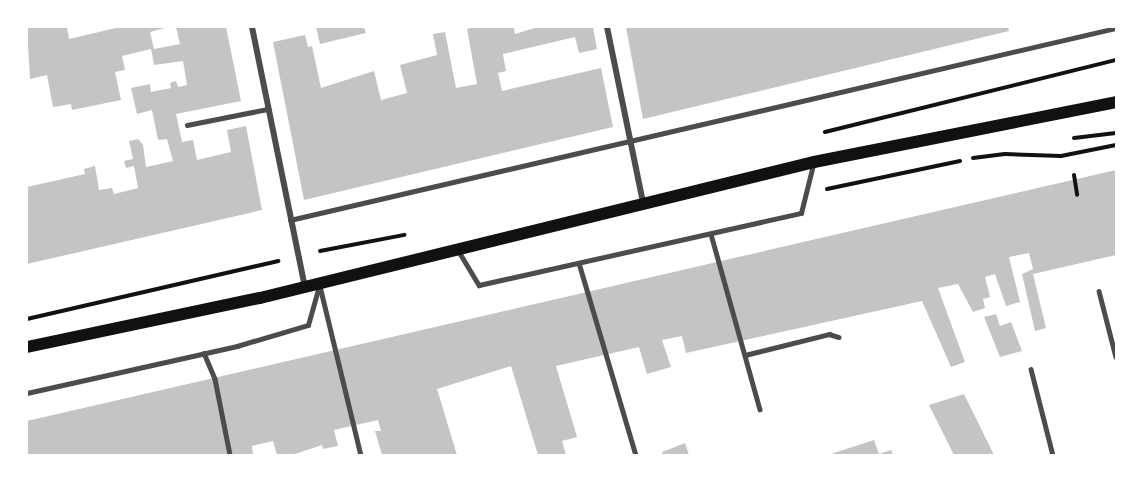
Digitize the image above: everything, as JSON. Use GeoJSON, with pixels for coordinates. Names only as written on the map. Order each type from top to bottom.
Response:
{"type":"FeatureCollection","features":[{"type":"Feature","properties":{"kind":"main road"},"geometry":{"type":"LineString","coordinates":[[27,347],[320,283],[814,162],[1116,102]]}},
{"type":"Feature","properties":{"kind":"street"},"geometry":{"type":"LineString","coordinates":[[252,27],[305,286]]}},
{"type":"Feature","properties":{"kind":"street"},"geometry":{"type":"LineString","coordinates":[[607,27],[643,203]]}},
{"type":"Feature","properties":{"kind":"lane"},"geometry":{"type":"LineString","coordinates":[[290,220],[1116,28]]}},
{"type":"Feature","properties":{"kind":"lane"},"geometry":{"type":"LineString","coordinates":[[187,125],[268,109]]}},
{"type":"Feature","properties":{"kind":"lane"},"geometry":{"type":"LineString","coordinates":[[458,250],[478,285],[801,213],[814,162]]}},
{"type":"Feature","properties":{"kind":"lane"},"geometry":{"type":"LineString","coordinates":[[711,234],[760,409]]}},
{"type":"Feature","properties":{"kind":"lane"},"geometry":{"type":"LineString","coordinates":[[579,263],[636,455]]}},
{"type":"Feature","properties":{"kind":"lane"},"geometry":{"type":"LineString","coordinates":[[27,393],[204,353],[308,325],[320,283]]}},
{"type":"Feature","properties":{"kind":"lane"},"geometry":{"type":"LineString","coordinates":[[320,283],[361,455]]}},
{"type":"Feature","properties":{"kind":"lane"},"geometry":{"type":"LineString","coordinates":[[1099,291],[1116,357]]}},
{"type":"Feature","properties":{"kind":"lane"},"geometry":{"type":"LineString","coordinates":[[746,355],[828,334],[839,337]]}},
{"type":"Feature","properties":{"kind":"lane"},"geometry":{"type":"LineString","coordinates":[[204,353],[215,379],[230,455]]}},
{"type":"Feature","properties":{"kind":"lane"},"geometry":{"type":"LineString","coordinates":[[1031,369],[1053,455]]}},
{"type":"Feature","properties":{"kind":"path"},"geometry":{"type":"LineString","coordinates":[[820,133],[1116,60]]}},
{"type":"Feature","properties":{"kind":"path"},"geometry":{"type":"LineString","coordinates":[[1074,175],[1077,195]]}},
{"type":"Feature","properties":{"kind":"path"},"geometry":{"type":"LineString","coordinates":[[27,319],[259,266]]}},
{"type":"Feature","properties":{"kind":"building"},"geometry":{"type":"Polygon","coordinates":[[[27,27],[67,27],[69,39],[120,27],[169,27],[150,32],[154,49],[180,44],[176,27],[226,27],[241,101],[176,114],[182,142],[193,140],[197,160],[231,152],[227,130],[246,126],[262,210],[27,264],[27,187],[85,174],[84,169],[95,166],[99,190],[112,188],[114,194],[138,188],[134,166],[126,168],[124,161],[133,159],[129,141],[138,139],[143,145],[146,167],[173,161],[167,139],[158,140],[152,110],[137,114],[131,88],[150,84],[151,92],[171,88],[170,83],[176,81],[178,87],[187,85],[183,61],[154,65],[151,49],[122,56],[125,70],[115,72],[121,100],[72,110],[71,104],[53,107],[47,75],[30,79],[27,27]]]}},
{"type":"Feature","properties":{"kind":"building"},"geometry":{"type":"Polygon","coordinates":[[[316,27],[364,27],[366,33],[320,44],[316,27]]]}},
{"type":"Feature","properties":{"kind":"building"},"geometry":{"type":"Polygon","coordinates":[[[514,27],[515,34],[538,27],[593,27],[597,49],[579,53],[575,37],[503,54],[506,71],[498,73],[502,91],[601,68],[613,127],[304,200],[273,42],[305,35],[308,47],[312,46],[321,88],[374,71],[381,100],[407,93],[400,65],[437,55],[433,34],[445,32],[456,88],[477,84],[467,29],[514,27]]]}},
{"type":"Feature","properties":{"kind":"building"},"geometry":{"type":"Polygon","coordinates":[[[626,27],[1008,27],[1009,31],[643,119],[626,27]]]}},
{"type":"Feature","properties":{"kind":"building"},"geometry":{"type":"Polygon","coordinates":[[[1116,170],[1116,255],[1033,274],[1046,328],[1035,331],[1022,274],[1033,269],[1029,253],[1009,257],[1020,302],[1006,306],[995,274],[985,277],[990,297],[983,299],[985,308],[973,312],[958,284],[938,288],[965,362],[951,367],[922,301],[686,353],[682,336],[662,340],[671,367],[647,374],[639,347],[556,366],[577,437],[562,441],[566,455],[538,455],[511,366],[437,389],[457,455],[382,455],[375,431],[381,431],[378,420],[334,430],[338,446],[323,449],[322,445],[292,455],[277,455],[273,441],[252,446],[253,455],[27,455],[27,421],[1116,170]]]}},
{"type":"Feature","properties":{"kind":"building"},"geometry":{"type":"Polygon","coordinates":[[[996,314],[1000,326],[1011,322],[1022,351],[1000,357],[984,317],[996,314]]]}},
{"type":"Feature","properties":{"kind":"building"},"geometry":{"type":"Polygon","coordinates":[[[964,394],[994,455],[954,455],[929,405],[964,394]]]}},
{"type":"Feature","properties":{"kind":"building"},"geometry":{"type":"Polygon","coordinates":[[[874,440],[879,454],[891,450],[893,455],[828,455],[874,440]]]}},
{"type":"Feature","properties":{"kind":"building"},"geometry":{"type":"Polygon","coordinates":[[[685,443],[689,455],[663,455],[662,452],[685,443]]]}}]}
